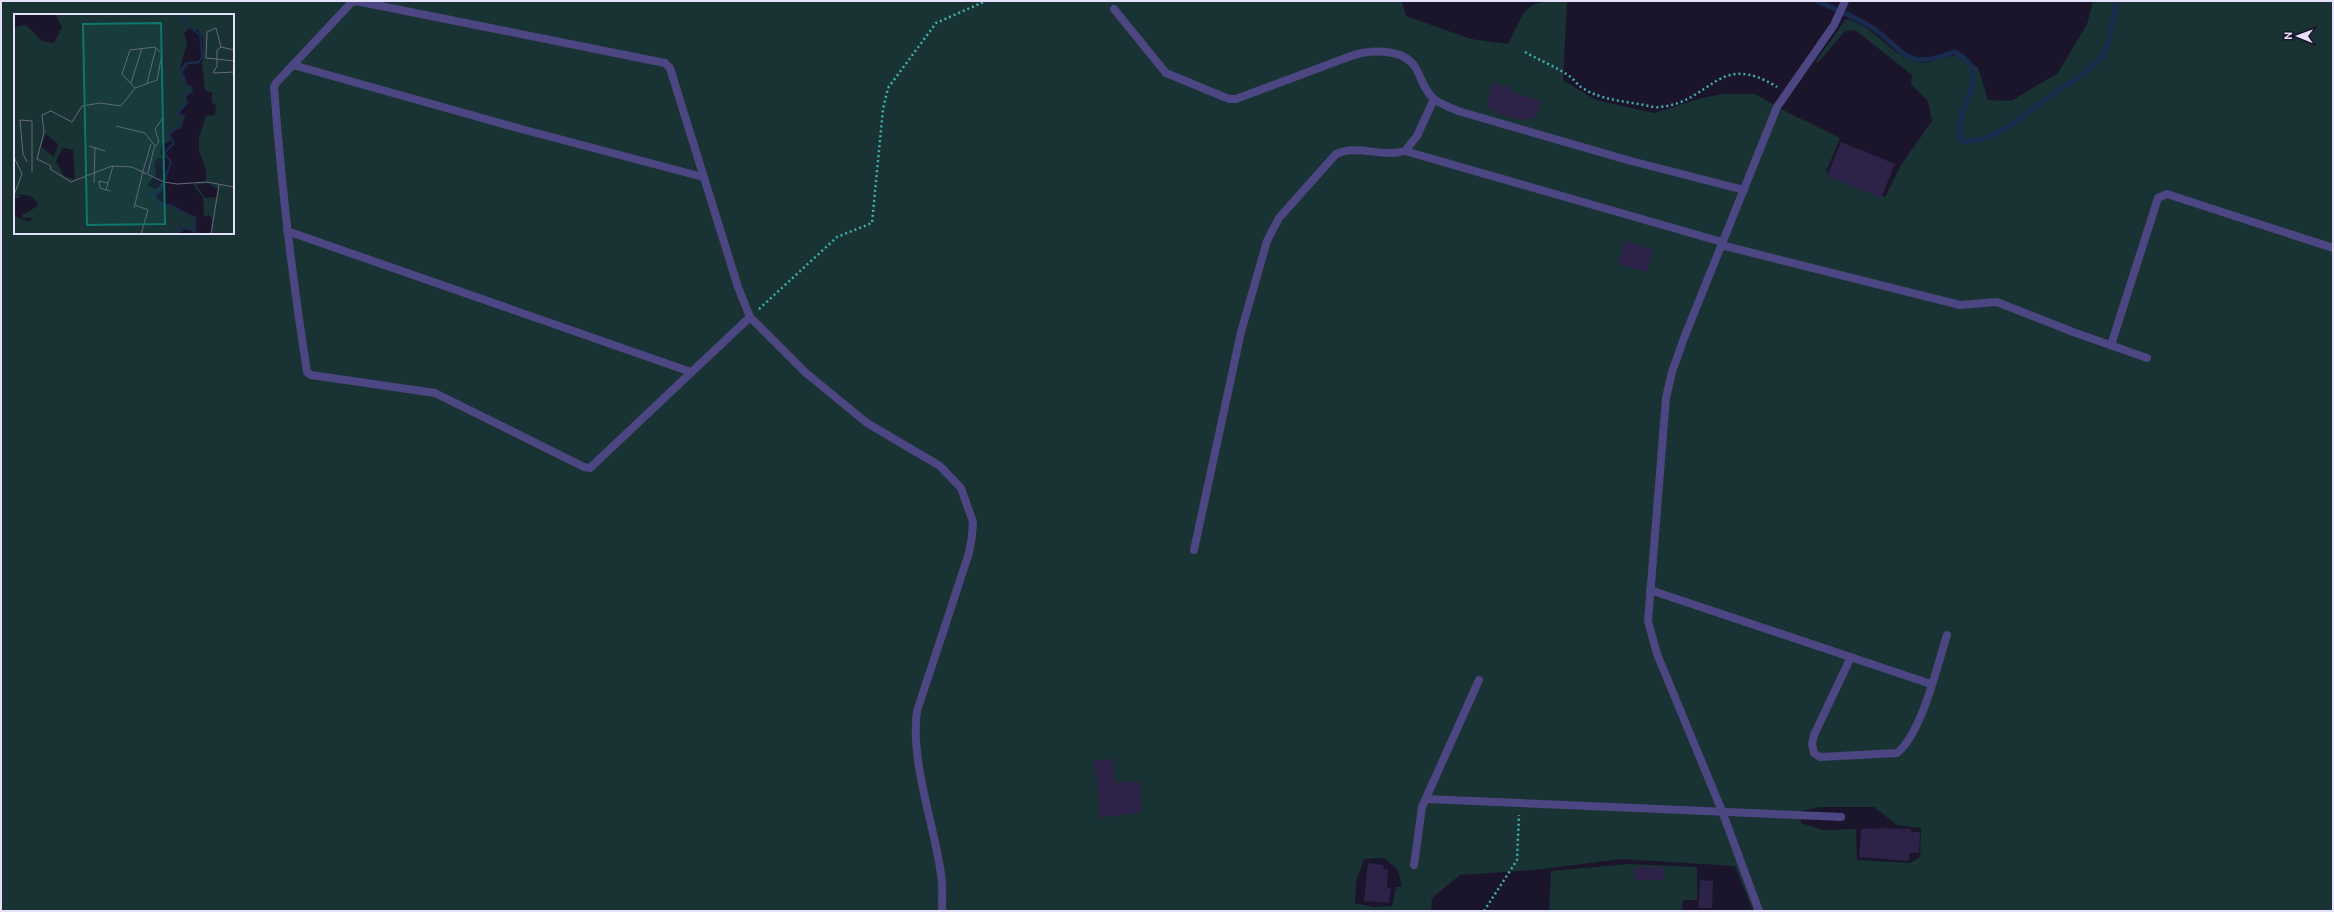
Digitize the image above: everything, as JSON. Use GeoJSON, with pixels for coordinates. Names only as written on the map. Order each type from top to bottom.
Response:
{"type":"FeatureCollection","features":[{"type":"Feature","properties":{"kind":"street"},"geometry":{"type":"LineString","coordinates":[[750,317],[590,468],[584,467],[434,393],[311,375],[308,372],[306,364],[288,232],[274,86],[351,3],[356,1],[665,63],[670,68],[738,287],[750,317],[806,373],[867,423],[940,466],[961,488],[968,506],[973,522],[969,553],[917,711],[915,725],[918,758],[942,876],[942,911]]}},
{"type":"Feature","properties":{"kind":"street"},"geometry":{"type":"LineString","coordinates":[[1759,911],[1722,811],[1657,654],[1648,621],[1666,398],[1672,372],[1684,338],[1777,107],[1834,25],[1845,1]]}},
{"type":"Feature","properties":{"kind":"street"},"geometry":{"type":"LineString","coordinates":[[1114,9],[1166,72],[1229,99],[1236,99],[1365,51],[1379,52],[1404,57],[1413,64],[1421,83],[1434,99],[1458,111],[1527,132],[1744,190]]}},
{"type":"Feature","properties":{"kind":"street"},"geometry":{"type":"LineString","coordinates":[[293,65],[525,130],[703,177]]}},
{"type":"Feature","properties":{"kind":"street"},"geometry":{"type":"LineString","coordinates":[[1405,151],[1417,136],[1434,99]]}},
{"type":"Feature","properties":{"kind":"street"},"geometry":{"type":"LineString","coordinates":[[1194,550],[1241,332],[1267,241],[1278,218],[1336,154],[1344,150],[1381,154],[1405,151],[1722,244],[1960,305],[1996,302],[2147,358]]}},
{"type":"Feature","properties":{"kind":"street"},"geometry":{"type":"LineString","coordinates":[[2111,345],[2158,198],[2167,194],[2333,248]]}},
{"type":"Feature","properties":{"kind":"street"},"geometry":{"type":"LineString","coordinates":[[288,232],[691,372]]}},
{"type":"Feature","properties":{"kind":"street"},"geometry":{"type":"LineString","coordinates":[[1650,590],[1931,684]]}},
{"type":"Feature","properties":{"kind":"street"},"geometry":{"type":"LineString","coordinates":[[1851,657],[1814,734],[1812,744],[1814,753],[1820,757],[1897,753],[1904,748],[1917,726],[1947,635]]}},
{"type":"Feature","properties":{"kind":"street"},"geometry":{"type":"LineString","coordinates":[[1414,864],[1422,807],[1479,680]]}},
{"type":"Feature","properties":{"kind":"street"},"geometry":{"type":"LineString","coordinates":[[1426,799],[1841,817]]}},
{"type":"Feature","properties":{"kind":"path"},"geometry":{"type":"LineString","coordinates":[[750,317],[837,236],[872,223],[883,109],[888,88],[936,23],[986,1]]}},
{"type":"Feature","properties":{"kind":"path"},"geometry":{"type":"LineString","coordinates":[[1525,52],[1569,76],[1583,89],[1610,100],[1660,107],[1696,94],[1722,77],[1733,73],[1743,73],[1756,76],[1786,92]]}},
{"type":"Feature","properties":{"kind":"path"},"geometry":{"type":"LineString","coordinates":[[1484,911],[1516,860],[1520,803]]}},
{"type":"Feature","properties":{"kind":"green space"},"geometry":{"type":"Polygon","coordinates":[[[1,1],[1402,1],[1406,16],[1471,39],[1508,44],[1523,14],[1528,9],[1541,3],[1567,1],[1563,80],[1596,100],[1654,113],[1702,98],[1723,94],[1755,94],[1783,110],[1840,138],[1826,172],[1885,197],[1901,165],[1932,121],[1928,101],[1911,84],[1912,75],[1855,30],[1845,31],[1818,63],[1816,61],[1846,19],[1865,27],[1898,53],[1917,62],[1930,62],[1953,56],[1962,58],[1978,67],[1988,100],[2011,101],[2058,73],[2087,24],[2093,1],[2333,1],[2333,911],[1753,911],[1735,866],[1622,859],[1535,870],[1460,875],[1432,898],[1431,911],[1,911],[1,1]],[[1820,807],[1801,811],[1801,823],[1823,830],[1856,829],[1857,860],[1910,863],[1920,857],[1921,828],[1897,825],[1874,807],[1820,807]],[[1384,858],[1364,859],[1356,881],[1355,903],[1374,907],[1392,906],[1396,887],[1402,887],[1398,870],[1384,858]]]}},
{"type":"Feature","properties":{"kind":"green space"},"geometry":{"type":"Polygon","coordinates":[[[1628,864],[1697,867],[1697,900],[1683,900],[1682,911],[1549,911],[1551,871],[1628,864]]]}},
{"type":"Feature","properties":{"kind":"building"},"geometry":{"type":"Polygon","coordinates":[[[1492,83],[1510,87],[1509,91],[1541,101],[1536,119],[1527,117],[1526,121],[1495,113],[1495,110],[1486,108],[1492,83]]]}},
{"type":"Feature","properties":{"kind":"building"},"geometry":{"type":"Polygon","coordinates":[[[1841,142],[1895,164],[1881,198],[1827,176],[1841,142]]]}},
{"type":"Feature","properties":{"kind":"building"},"geometry":{"type":"Polygon","coordinates":[[[1625,241],[1653,250],[1647,272],[1618,264],[1625,241]]]}},
{"type":"Feature","properties":{"kind":"building"},"geometry":{"type":"Polygon","coordinates":[[[1113,759],[1114,783],[1139,781],[1142,812],[1099,818],[1097,774],[1095,774],[1094,760],[1113,759]]]}},
{"type":"Feature","properties":{"kind":"building"},"geometry":{"type":"Polygon","coordinates":[[[1861,829],[1911,829],[1911,832],[1920,832],[1919,853],[1909,853],[1909,861],[1859,857],[1861,829]]]}},
{"type":"Feature","properties":{"kind":"building"},"geometry":{"type":"Polygon","coordinates":[[[1368,863],[1384,865],[1383,869],[1388,869],[1387,888],[1391,888],[1389,903],[1364,901],[1368,863]]]}},
{"type":"Feature","properties":{"kind":"building"},"geometry":{"type":"Polygon","coordinates":[[[1635,867],[1664,867],[1663,880],[1635,880],[1635,867]]]}},
{"type":"Feature","properties":{"kind":"building"},"geometry":{"type":"Polygon","coordinates":[[[1700,880],[1713,881],[1712,908],[1698,908],[1700,880]]]}},
{"type":"Feature","properties":{"kind":"waterway"},"geometry":{"type":"LineString","coordinates":[[1817,1],[1845,13],[1873,28],[1901,52],[1908,56],[1926,60],[1954,52],[1965,59],[1971,66],[1973,75],[1972,84],[1959,126],[1962,141],[1974,141],[1998,133],[2090,69],[2101,57],[2108,45],[2112,30],[2116,1]]}}]}
